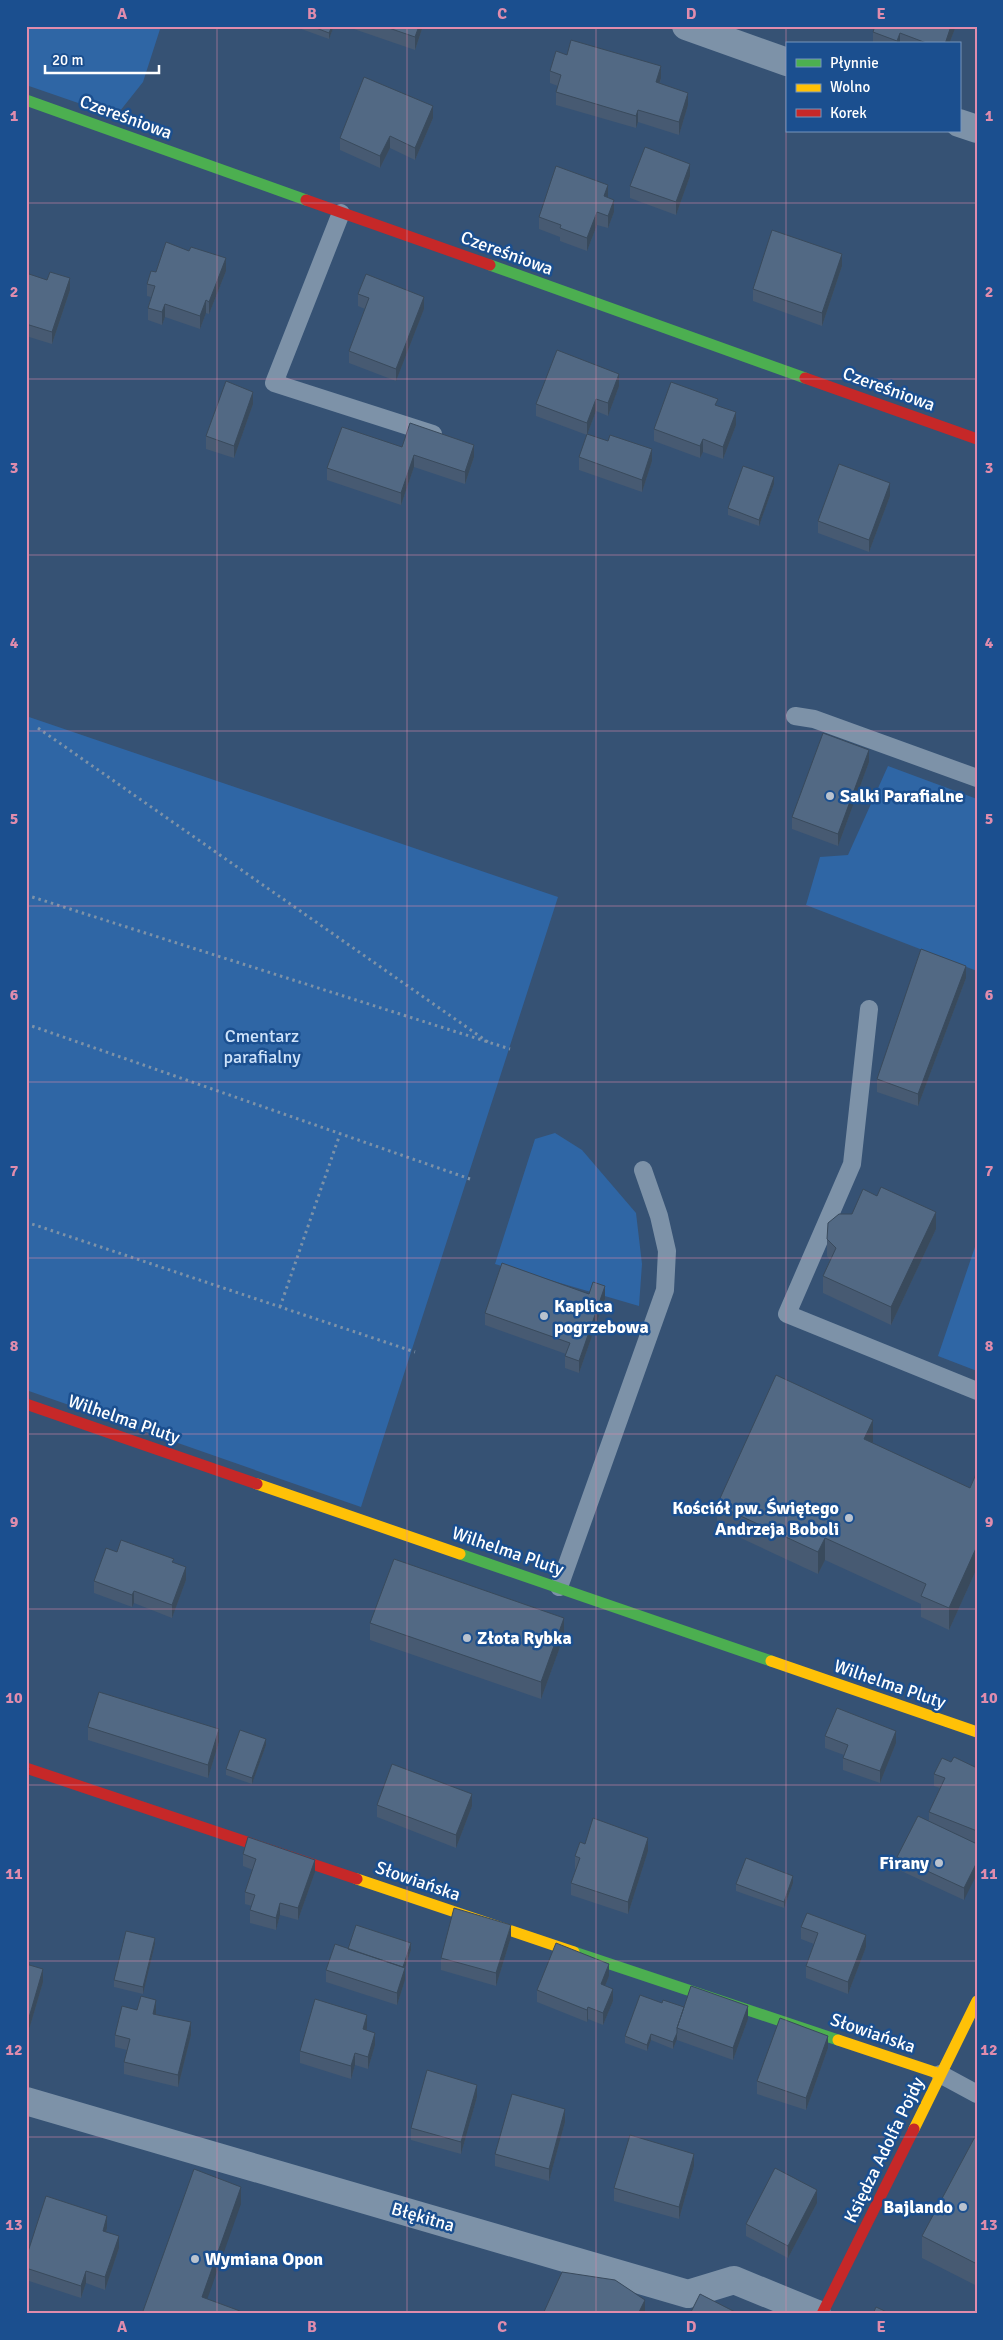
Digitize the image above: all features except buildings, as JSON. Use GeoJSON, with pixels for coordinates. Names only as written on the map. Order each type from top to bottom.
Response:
{"type":"FeatureCollection","features":[{"type":"Feature","properties":{"kind":"street"},"geometry":{"type":"LineString","coordinates":[[686,26],[786,62]]}},
{"type":"Feature","properties":{"kind":"street","name":"Czereśniowa"},"geometry":{"type":"LineString","coordinates":[[26,100],[977,439]]}},
{"type":"Feature","properties":{"kind":"street"},"geometry":{"type":"LineString","coordinates":[[960,123],[977,129]]}},
{"type":"Feature","properties":{"kind":"street","name":"Wilhelma Pluty"},"geometry":{"type":"LineString","coordinates":[[26,1404],[977,1732]]}},
{"type":"Feature","properties":{"kind":"street","name":"Słowiańska"},"geometry":{"type":"LineString","coordinates":[[26,1768],[940,2074]]}},
{"type":"Feature","properties":{"kind":"street","name":"Księdza Adolfa Pojdy"},"geometry":{"type":"LineString","coordinates":[[822,2314],[977,2001]]}},
{"type":"Feature","properties":{"kind":"street","name":"Błękitna"},"geometry":{"type":"LineString","coordinates":[[26,2101],[688,2294],[734,2280],[817,2314]]}},
{"type":"Feature","properties":{"kind":"lane"},"geometry":{"type":"LineString","coordinates":[[341,213],[274,383],[446,438]]}},
{"type":"Feature","properties":{"kind":"lane"},"geometry":{"type":"LineString","coordinates":[[795,716],[814,719],[977,778]]}},
{"type":"Feature","properties":{"kind":"lane"},"geometry":{"type":"LineString","coordinates":[[869,1009],[852,1164],[787,1314],[977,1391]]}},
{"type":"Feature","properties":{"kind":"lane"},"geometry":{"type":"LineString","coordinates":[[559,1587],[665,1290],[667,1251],[659,1216],[643,1170]]}},
{"type":"Feature","properties":{"kind":"lane"},"geometry":{"type":"LineString","coordinates":[[940,2074],[977,2094]]}},
{"type":"Feature","properties":{"kind":"path"},"geometry":{"type":"LineString","coordinates":[[38,728],[488,1042]]}},
{"type":"Feature","properties":{"kind":"path"},"geometry":{"type":"LineString","coordinates":[[26,895],[510,1049]]}},
{"type":"Feature","properties":{"kind":"path"},"geometry":{"type":"LineString","coordinates":[[26,1024],[470,1179]]}},
{"type":"Feature","properties":{"kind":"path"},"geometry":{"type":"LineString","coordinates":[[280,1307],[340,1134]]}},
{"type":"Feature","properties":{"kind":"path"},"geometry":{"type":"LineString","coordinates":[[26,1222],[415,1352]]}},
{"type":"Feature","properties":{"kind":"green space"},"geometry":{"type":"Polygon","coordinates":[[[26,26],[161,26],[143,82],[116,116],[26,85],[26,26]]]}},
{"type":"Feature","properties":{"kind":"green space","name":"Cmentarz parafialny"},"geometry":{"type":"Polygon","coordinates":[[[26,716],[558,897],[361,1507],[26,1390],[26,716]]]}},
{"type":"Feature","properties":{"kind":"green space"},"geometry":{"type":"Polygon","coordinates":[[[888,766],[977,799],[977,971],[806,905],[820,857],[848,855],[888,766]]]}},
{"type":"Feature","properties":{"kind":"green space"},"geometry":{"type":"Polygon","coordinates":[[[555,1133],[582,1150],[636,1213],[642,1264],[639,1306],[495,1264],[535,1139],[555,1133]]]}},
{"type":"Feature","properties":{"kind":"green space"},"geometry":{"type":"Polygon","coordinates":[[[977,1241],[977,1371],[938,1356],[977,1241]]]}},
{"type":"Feature","properties":{"kind":"traffic: fast"},"geometry":{"type":"LineString","coordinates":[[26,100],[306,200]]}},
{"type":"Feature","properties":{"kind":"traffic: fast"},"geometry":{"type":"LineString","coordinates":[[490,265],[805,378]]}},
{"type":"Feature","properties":{"kind":"traffic: fast"},"geometry":{"type":"LineString","coordinates":[[460,1554],[771,1661]]}},
{"type":"Feature","properties":{"kind":"traffic: fast"},"geometry":{"type":"LineString","coordinates":[[574,1952],[838,2040]]}},
{"type":"Feature","properties":{"kind":"traffic: slow"},"geometry":{"type":"LineString","coordinates":[[257,1484],[460,1554]]}},
{"type":"Feature","properties":{"kind":"traffic: slow"},"geometry":{"type":"LineString","coordinates":[[771,1661],[977,1732]]}},
{"type":"Feature","properties":{"kind":"traffic: slow"},"geometry":{"type":"LineString","coordinates":[[357,1879],[574,1952]]}},
{"type":"Feature","properties":{"kind":"traffic: slow"},"geometry":{"type":"LineString","coordinates":[[914,2129],[977,2001]]}},
{"type":"Feature","properties":{"kind":"traffic: slow"},"geometry":{"type":"LineString","coordinates":[[838,2040],[940,2074]]}},
{"type":"Feature","properties":{"kind":"traffic: jam"},"geometry":{"type":"LineString","coordinates":[[306,200],[490,265]]}},
{"type":"Feature","properties":{"kind":"traffic: jam"},"geometry":{"type":"LineString","coordinates":[[805,378],[977,439]]}},
{"type":"Feature","properties":{"kind":"traffic: jam"},"geometry":{"type":"LineString","coordinates":[[26,1404],[257,1484]]}},
{"type":"Feature","properties":{"kind":"traffic: jam"},"geometry":{"type":"LineString","coordinates":[[26,1768],[357,1879]]}},
{"type":"Feature","properties":{"kind":"traffic: jam"},"geometry":{"type":"LineString","coordinates":[[822,2314],[914,2129]]}},
{"type":"Feature","properties":{"kind":"place","name":"Salki Parafialne"},"geometry":{"type":"Point","coordinates":[830,796]}},
{"type":"Feature","properties":{"kind":"place","name":"Kaplica pogrzebowa"},"geometry":{"type":"Point","coordinates":[544,1316]}},
{"type":"Feature","properties":{"kind":"place","name":"Kościół pw. Świętego Andrzeja Boboli"},"geometry":{"type":"Point","coordinates":[849,1518]}},
{"type":"Feature","properties":{"kind":"place","name":"Złota Rybka"},"geometry":{"type":"Point","coordinates":[467,1638]}},
{"type":"Feature","properties":{"kind":"place","name":"Firany"},"geometry":{"type":"Point","coordinates":[939,1863]}},
{"type":"Feature","properties":{"kind":"place","name":"Bajlando"},"geometry":{"type":"Point","coordinates":[963,2207]}},
{"type":"Feature","properties":{"kind":"place","name":"Wymiana Opon"},"geometry":{"type":"Point","coordinates":[195,2259]}}]}
